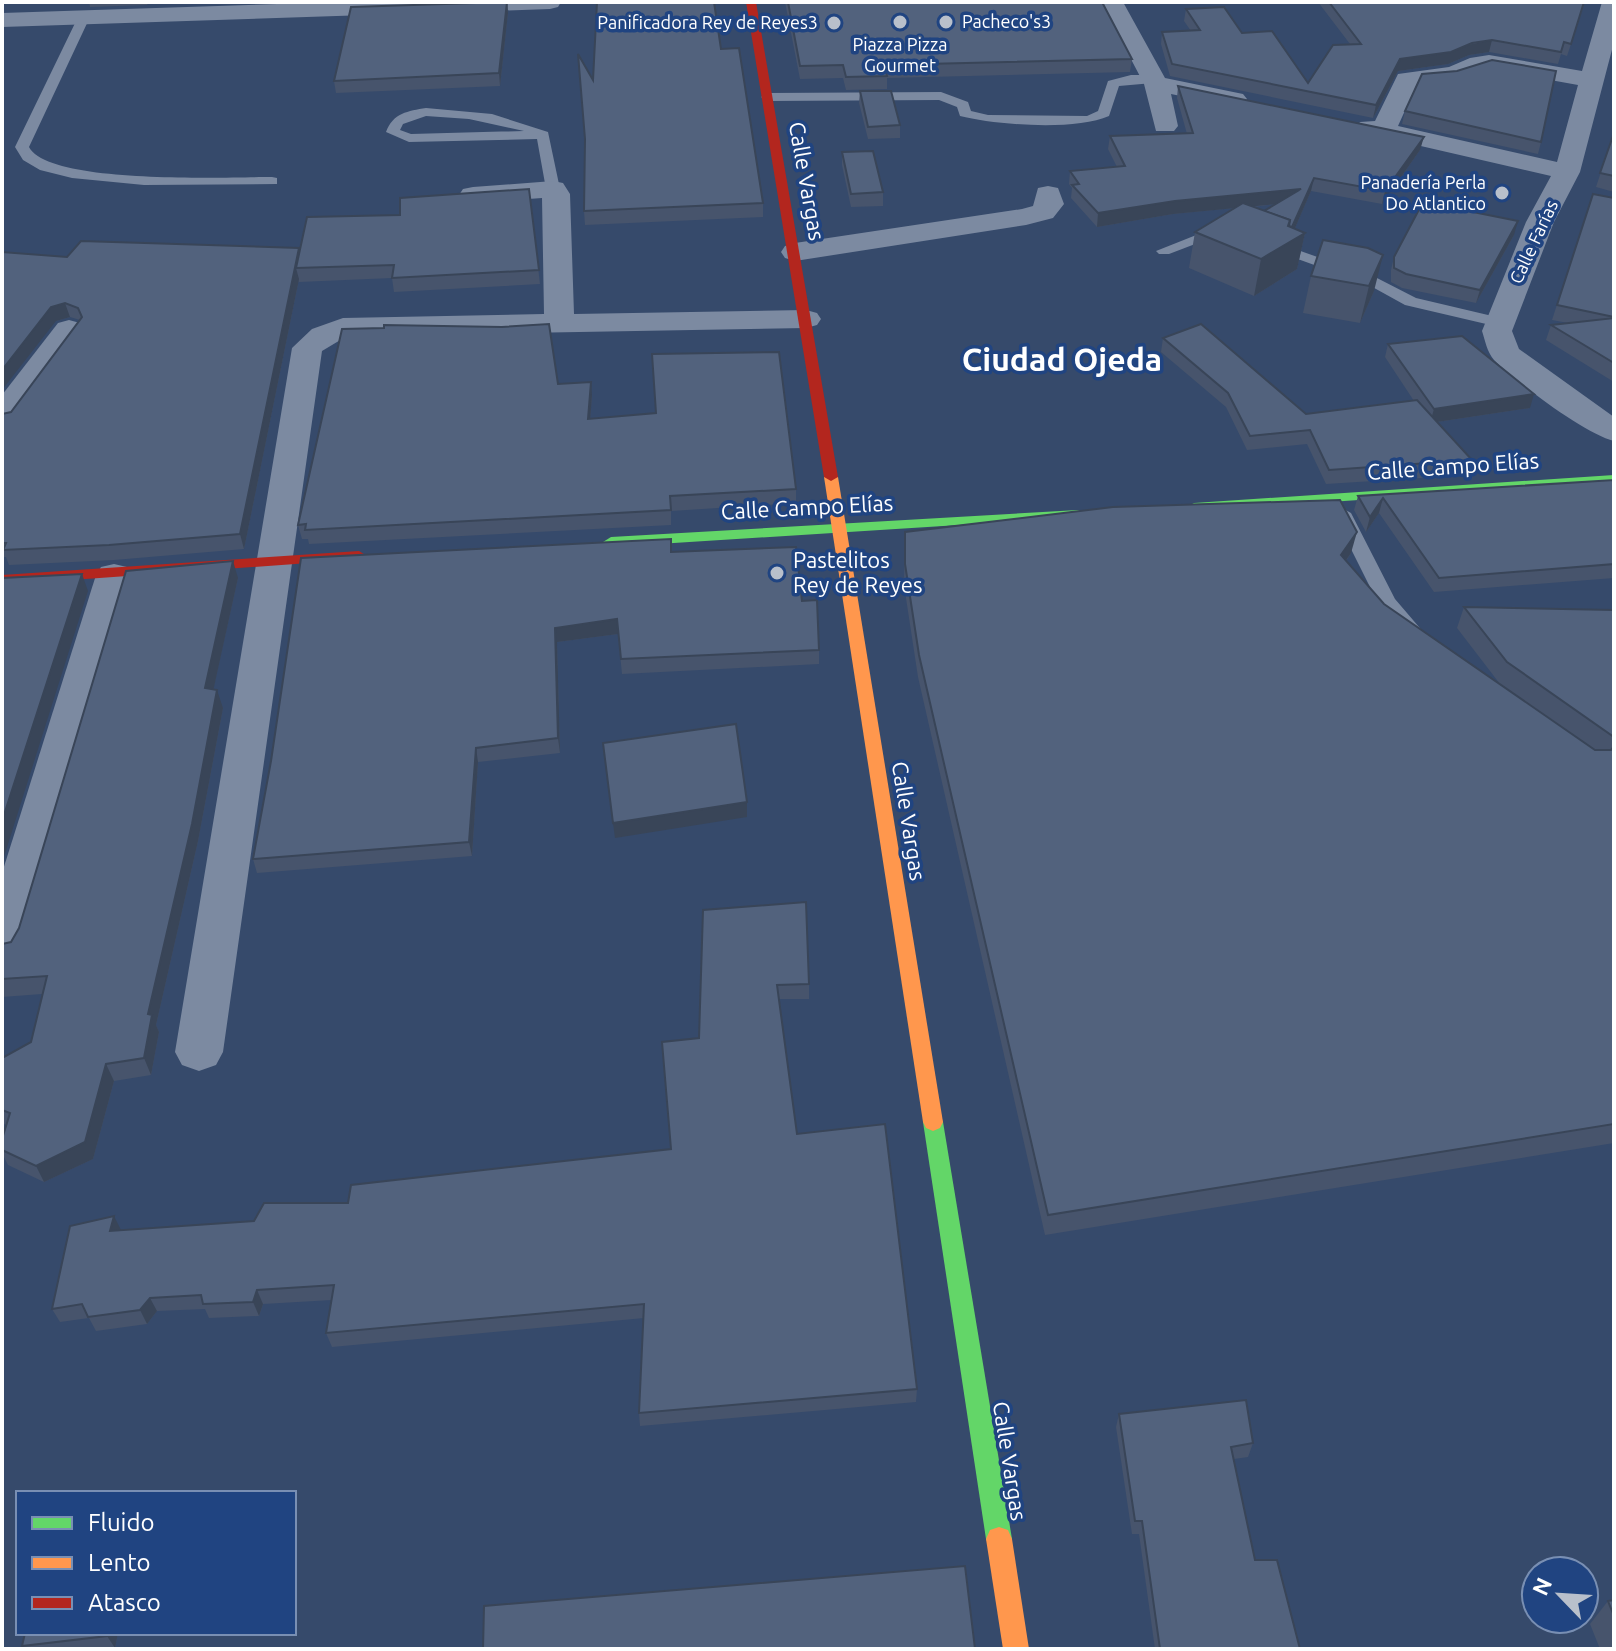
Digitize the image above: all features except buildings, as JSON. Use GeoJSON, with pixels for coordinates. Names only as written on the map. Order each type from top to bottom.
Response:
{"type":"FeatureCollection","features":[{"type":"Feature","properties":{"kind":"street"},"geometry":{"type":"LineString","coordinates":[[2,20],[222,8],[550,2]]}},
{"type":"Feature","properties":{"kind":"street","name":"Calle Vargas"},"geometry":{"type":"LineString","coordinates":[[751,2],[806,319],[1016,1649]]}},
{"type":"Feature","properties":{"kind":"street"},"geometry":{"type":"LineString","coordinates":[[1112,2],[1154,81],[1165,126]]}},
{"type":"Feature","properties":{"kind":"street","name":"Calle Farías"},"geometry":{"type":"LineString","coordinates":[[1499,322],[1540,222],[1571,186],[1592,80],[1608,48],[1613,2]]}},
{"type":"Feature","properties":{"kind":"street"},"geometry":{"type":"LineString","coordinates":[[1383,130],[1407,79],[1412,77],[1453,74],[1489,62],[1592,80]]}},
{"type":"Feature","properties":{"kind":"street"},"geometry":{"type":"LineString","coordinates":[[1154,81],[1252,102]]}},
{"type":"Feature","properties":{"kind":"street"},"geometry":{"type":"LineString","coordinates":[[1339,120],[1383,130],[1571,186]]}},
{"type":"Feature","properties":{"kind":"street"},"geometry":{"type":"LineString","coordinates":[[452,197],[553,189],[556,194],[559,324]]}},
{"type":"Feature","properties":{"kind":"street"},"geometry":{"type":"LineString","coordinates":[[795,252],[1026,217],[1045,210],[1050,204],[1048,194]]}},
{"type":"Feature","properties":{"kind":"street"},"geometry":{"type":"LineString","coordinates":[[199,1052],[307,348],[323,335],[343,327],[806,319]]}},
{"type":"Feature","properties":{"kind":"street"},"geometry":{"type":"LineString","coordinates":[[1499,322],[1497,331],[1505,353],[1563,398],[1614,431]]}},
{"type":"Feature","properties":{"kind":"street"},"geometry":{"type":"LineString","coordinates":[[2,417],[69,329]]}},
{"type":"Feature","properties":{"kind":"street","name":"Calle Campo Elías"},"geometry":{"type":"LineString","coordinates":[[1180,508],[1614,479]]}},
{"type":"Feature","properties":{"kind":"street","name":"Calle Campo Elías"},"geometry":{"type":"LineString","coordinates":[[589,543],[1102,513]]}},
{"type":"Feature","properties":{"kind":"street"},"geometry":{"type":"LineString","coordinates":[[2,580],[114,575],[370,555]]}},
{"type":"Feature","properties":{"kind":"street"},"geometry":{"type":"LineString","coordinates":[[2,944],[114,575]]}},
{"type":"Feature","properties":{"kind":"lane"},"geometry":{"type":"LineString","coordinates":[[84,17],[22,147],[29,159],[62,171],[106,179],[272,181]]}},
{"type":"Feature","properties":{"kind":"lane"},"geometry":{"type":"LineString","coordinates":[[768,97],[941,96],[963,105],[965,113],[988,119],[1089,120],[1104,113],[1113,84],[1131,79],[1154,81]]}},
{"type":"Feature","properties":{"kind":"lane"},"geometry":{"type":"LineString","coordinates":[[468,113],[500,119],[543,135],[409,138],[393,132],[397,122],[408,115],[468,113]]}},
{"type":"Feature","properties":{"kind":"lane"},"geometry":{"type":"LineString","coordinates":[[543,135],[553,189]]}},
{"type":"Feature","properties":{"kind":"lane"},"geometry":{"type":"LineString","coordinates":[[1164,251],[1219,230],[1236,231]]}},
{"type":"Feature","properties":{"kind":"lane"},"geometry":{"type":"LineString","coordinates":[[1263,241],[1372,281],[1411,302],[1499,322]]}},
{"type":"Feature","properties":{"kind":"lane"},"geometry":{"type":"LineString","coordinates":[[1335,497],[1387,601],[1424,643]]}},
{"type":"Feature","properties":{"kind":"traffic: fast"},"geometry":{"type":"LineString","coordinates":[[1194,507],[1614,479]]}},
{"type":"Feature","properties":{"kind":"traffic: fast"},"geometry":{"type":"LineString","coordinates":[[611,542],[1078,514]]}},
{"type":"Feature","properties":{"kind":"traffic: fast"},"geometry":{"type":"LineString","coordinates":[[933,1122],[999,1539]]}},
{"type":"Feature","properties":{"kind":"traffic: slow"},"geometry":{"type":"LineString","coordinates":[[831,477],[933,1122]]}},
{"type":"Feature","properties":{"kind":"traffic: slow"},"geometry":{"type":"LineString","coordinates":[[999,1539],[1016,1649]]}},
{"type":"Feature","properties":{"kind":"traffic: jam"},"geometry":{"type":"LineString","coordinates":[[751,2],[831,477]]}},
{"type":"Feature","properties":{"kind":"traffic: jam"},"geometry":{"type":"LineString","coordinates":[[2,580],[359,556]]}},
{"type":"Feature","properties":{"kind":"place","name":"Piazza Pizza Gourmet"},"geometry":{"type":"Point","coordinates":[900,22]}},
{"type":"Feature","properties":{"kind":"place","name":"Pacheco's3"},"geometry":{"type":"Point","coordinates":[946,22]}},
{"type":"Feature","properties":{"kind":"place","name":"Panificadora Rey de Reyes3"},"geometry":{"type":"Point","coordinates":[834,23]}},
{"type":"Feature","properties":{"kind":"place","name":"Panadería Perla Do Atlantico"},"geometry":{"type":"Point","coordinates":[1502,193]}},
{"type":"Feature","properties":{"kind":"place","name":"Pastelitos Rey de Reyes"},"geometry":{"type":"Point","coordinates":[777,573]}},
{"type":"Feature","properties":{"kind":"district","name":"Ciudad Ojeda"},"geometry":{"type":"Point","coordinates":[1062,360]}}]}
